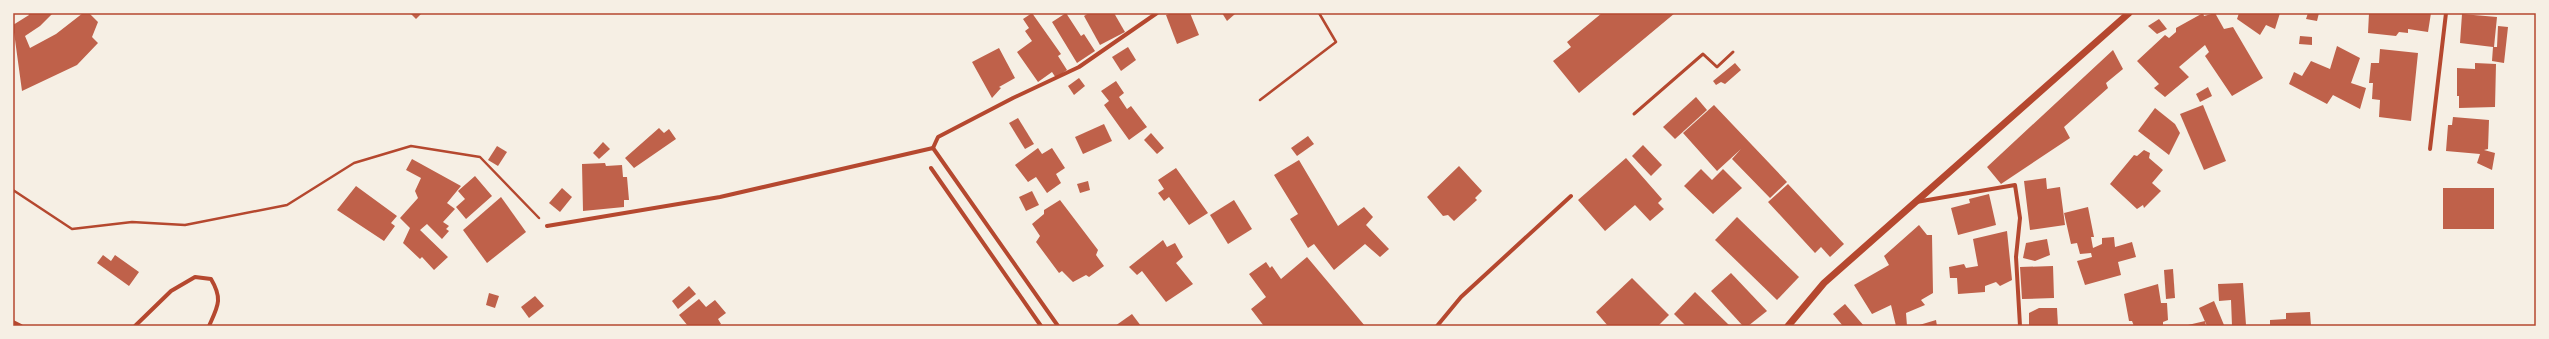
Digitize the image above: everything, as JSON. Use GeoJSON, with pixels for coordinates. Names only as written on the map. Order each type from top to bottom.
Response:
{"type":"FeatureCollection","features":[{"type":"Feature","properties":{"kind":"street"},"geometry":{"type":"LineString","coordinates":[[933,148],[938,137],[1013,98],[1079,67],[1157,13]]}},
{"type":"Feature","properties":{"kind":"street"},"geometry":{"type":"LineString","coordinates":[[1788,326],[1824,283],[2129,13]]}},
{"type":"Feature","properties":{"kind":"street"},"geometry":{"type":"LineString","coordinates":[[2430,149],[2446,13]]}},
{"type":"Feature","properties":{"kind":"street"},"geometry":{"type":"LineString","coordinates":[[547,226],[720,197],[933,148]]}},
{"type":"Feature","properties":{"kind":"street"},"geometry":{"type":"LineString","coordinates":[[933,148],[1058,326]]}},
{"type":"Feature","properties":{"kind":"street"},"geometry":{"type":"LineString","coordinates":[[931,168],[1041,326]]}},
{"type":"Feature","properties":{"kind":"street"},"geometry":{"type":"LineString","coordinates":[[1914,203],[2015,185],[2020,218],[2016,257],[2020,326]]}},
{"type":"Feature","properties":{"kind":"street"},"geometry":{"type":"LineString","coordinates":[[1437,326],[1461,297],[1571,196]]}},
{"type":"Feature","properties":{"kind":"street"},"geometry":{"type":"LineString","coordinates":[[135,326],[171,291],[195,277],[211,279],[219,292],[218,308],[209,326]]}},
{"type":"Feature","properties":{"kind":"street"},"geometry":{"type":"LineString","coordinates":[[13,322],[21,326]]}},
{"type":"Feature","properties":{"kind":"lane"},"geometry":{"type":"LineString","coordinates":[[1634,114],[1703,54],[1717,67],[1733,52]]}},
{"type":"Feature","properties":{"kind":"path"},"geometry":{"type":"LineString","coordinates":[[1260,100],[1336,42],[1319,13]]}},
{"type":"Feature","properties":{"kind":"path"},"geometry":{"type":"LineString","coordinates":[[13,190],[72,229],[132,222],[184,225],[287,205],[354,163],[411,146],[480,157],[547,226]]}},
{"type":"Feature","properties":{"kind":"building"},"geometry":{"type":"Polygon","coordinates":[[[28,13],[53,13],[40,26],[25,36],[30,48],[56,34],[83,13],[89,13],[98,22],[92,37],[98,43],[77,65],[22,91],[13,25],[29,15],[28,13]]]}},
{"type":"Feature","properties":{"kind":"building"},"geometry":{"type":"Polygon","coordinates":[[[410,13],[422,13],[416,19],[410,13]]]}},
{"type":"Feature","properties":{"kind":"building"},"geometry":{"type":"Polygon","coordinates":[[[1032,13],[1061,54],[1058,56],[1067,70],[1056,78],[1052,72],[1038,82],[1017,52],[1032,41],[1025,31],[1029,28],[1023,19],[1032,13]]]}},
{"type":"Feature","properties":{"kind":"building"},"geometry":{"type":"Polygon","coordinates":[[[1066,13],[1081,36],[1084,34],[1095,51],[1077,63],[1052,22],[1066,13]]]}},
{"type":"Feature","properties":{"kind":"building"},"geometry":{"type":"Polygon","coordinates":[[[1089,13],[1114,13],[1125,32],[1100,45],[1084,16],[1089,13]]]}},
{"type":"Feature","properties":{"kind":"building"},"geometry":{"type":"Polygon","coordinates":[[[1172,13],[1190,13],[1199,35],[1177,44],[1166,15],[1172,13]]]}},
{"type":"Feature","properties":{"kind":"building"},"geometry":{"type":"Polygon","coordinates":[[[1222,13],[1234,13],[1235,14],[1227,21],[1222,13]]]}},
{"type":"Feature","properties":{"kind":"building"},"geometry":{"type":"Polygon","coordinates":[[[1602,13],[1675,13],[1579,93],[1553,61],[1571,47],[1567,42],[1602,13]]]}},
{"type":"Feature","properties":{"kind":"building"},"geometry":{"type":"Polygon","coordinates":[[[2203,13],[2204,16],[2215,13],[2224,29],[2233,27],[2263,78],[2232,96],[2205,56],[2209,52],[2205,45],[2179,67],[2189,77],[2165,97],[2154,88],[2159,84],[2137,61],[2165,35],[2169,38],[2176,32],[2176,28],[2203,13]]]}},
{"type":"Feature","properties":{"kind":"building"},"geometry":{"type":"Polygon","coordinates":[[[2239,13],[2280,13],[2275,29],[2266,25],[2260,35],[2237,19],[2239,13]]]}},
{"type":"Feature","properties":{"kind":"building"},"geometry":{"type":"Polygon","coordinates":[[[2308,13],[2319,13],[2317,21],[2306,19],[2308,13]]]}},
{"type":"Feature","properties":{"kind":"building"},"geometry":{"type":"Polygon","coordinates":[[[2369,13],[2431,13],[2428,32],[2408,29],[2408,33],[2399,32],[2396,36],[2368,33],[2369,13]]]}},
{"type":"Feature","properties":{"kind":"building"},"geometry":{"type":"Polygon","coordinates":[[[2462,14],[2497,17],[2494,47],[2497,47],[2498,26],[2508,27],[2504,63],[2492,61],[2493,47],[2460,43],[2462,14]]]}},
{"type":"Feature","properties":{"kind":"building"},"geometry":{"type":"Polygon","coordinates":[[[2159,19],[2167,29],[2157,34],[2148,26],[2159,19]]]}},
{"type":"Feature","properties":{"kind":"building"},"geometry":{"type":"Polygon","coordinates":[[[2300,36],[2312,37],[2312,45],[2299,44],[2300,36]]]}},
{"type":"Feature","properties":{"kind":"building"},"geometry":{"type":"Polygon","coordinates":[[[2337,46],[2360,58],[2351,83],[2366,88],[2360,109],[2333,95],[2327,104],[2289,84],[2294,72],[2302,76],[2311,61],[2330,69],[2337,46]]]}},
{"type":"Feature","properties":{"kind":"building"},"geometry":{"type":"Polygon","coordinates":[[[1128,47],[1136,60],[1121,71],[1112,57],[1128,47]]]}},
{"type":"Feature","properties":{"kind":"building"},"geometry":{"type":"Polygon","coordinates":[[[999,48],[1015,78],[999,87],[1001,88],[992,98],[972,62],[999,48]]]}},
{"type":"Feature","properties":{"kind":"building"},"geometry":{"type":"Polygon","coordinates":[[[2380,49],[2418,53],[2411,121],[2379,117],[2380,100],[2372,99],[2373,83],[2369,83],[2371,63],[2379,63],[2380,49]]]}},
{"type":"Feature","properties":{"kind":"building"},"geometry":{"type":"Polygon","coordinates":[[[2113,50],[2123,69],[2106,83],[2108,88],[2064,127],[2070,138],[2001,184],[1987,167],[2113,50]]]}},
{"type":"Feature","properties":{"kind":"building"},"geometry":{"type":"Polygon","coordinates":[[[1735,63],[1741,70],[1725,84],[1721,82],[1716,85],[1713,81],[1735,63]]]}},
{"type":"Feature","properties":{"kind":"building"},"geometry":{"type":"Polygon","coordinates":[[[2475,63],[2496,64],[2495,107],[2459,108],[2459,96],[2457,96],[2457,68],[2475,69],[2475,63]]]}},
{"type":"Feature","properties":{"kind":"building"},"geometry":{"type":"Polygon","coordinates":[[[1079,78],[1085,86],[1074,95],[1068,86],[1079,78]]]}},
{"type":"Feature","properties":{"kind":"building"},"geometry":{"type":"Polygon","coordinates":[[[1116,81],[1124,93],[1119,97],[1127,109],[1131,106],[1147,127],[1129,140],[1104,105],[1109,101],[1101,91],[1116,81]]]}},
{"type":"Feature","properties":{"kind":"building"},"geometry":{"type":"Polygon","coordinates":[[[2208,87],[2212,96],[2200,102],[2196,94],[2208,87]]]}},
{"type":"Feature","properties":{"kind":"building"},"geometry":{"type":"Polygon","coordinates":[[[1696,97],[1707,110],[1675,139],[1663,127],[1696,97]]]}},
{"type":"Feature","properties":{"kind":"building"},"geometry":{"type":"Polygon","coordinates":[[[1714,105],[1787,182],[1770,198],[1732,159],[1741,149],[1717,171],[1683,133],[1714,105]]]}},
{"type":"Feature","properties":{"kind":"building"},"geometry":{"type":"Polygon","coordinates":[[[2203,105],[2226,161],[2204,170],[2180,114],[2203,105]]]}},
{"type":"Feature","properties":{"kind":"building"},"geometry":{"type":"Polygon","coordinates":[[[2155,108],[2175,124],[2180,133],[2169,155],[2138,131],[2155,108]]]}},
{"type":"Feature","properties":{"kind":"building"},"geometry":{"type":"Polygon","coordinates":[[[2453,117],[2489,120],[2488,149],[2484,150],[2495,153],[2492,170],[2477,163],[2480,154],[2446,151],[2448,125],[2452,125],[2453,117]]]}},
{"type":"Feature","properties":{"kind":"building"},"geometry":{"type":"Polygon","coordinates":[[[1018,118],[1034,144],[1025,149],[1009,123],[1018,118]]]}},
{"type":"Feature","properties":{"kind":"building"},"geometry":{"type":"Polygon","coordinates":[[[1104,124],[1112,141],[1083,154],[1075,137],[1104,124]]]}},
{"type":"Feature","properties":{"kind":"building"},"geometry":{"type":"Polygon","coordinates":[[[659,128],[664,133],[669,129],[676,139],[634,168],[625,158],[659,128]]]}},
{"type":"Feature","properties":{"kind":"building"},"geometry":{"type":"Polygon","coordinates":[[[1151,133],[1164,148],[1157,154],[1144,140],[1151,133]]]}},
{"type":"Feature","properties":{"kind":"building"},"geometry":{"type":"Polygon","coordinates":[[[1308,136],[1314,144],[1297,156],[1291,148],[1308,136]]]}},
{"type":"Feature","properties":{"kind":"building"},"geometry":{"type":"Polygon","coordinates":[[[603,142],[610,149],[599,159],[593,153],[603,142]]]}},
{"type":"Feature","properties":{"kind":"building"},"geometry":{"type":"Polygon","coordinates":[[[1643,145],[1662,165],[1651,176],[1632,156],[1643,145]]]}},
{"type":"Feature","properties":{"kind":"building"},"geometry":{"type":"Polygon","coordinates":[[[497,146],[507,152],[498,166],[488,160],[497,146]]]}},
{"type":"Feature","properties":{"kind":"building"},"geometry":{"type":"Polygon","coordinates":[[[1038,148],[1042,154],[1052,148],[1065,168],[1056,174],[1061,183],[1047,193],[1036,177],[1028,182],[1015,165],[1038,148]]]}},
{"type":"Feature","properties":{"kind":"building"},"geometry":{"type":"Polygon","coordinates":[[[2144,150],[2150,153],[2149,158],[2163,170],[2152,183],[2161,191],[2144,208],[2143,205],[2137,209],[2110,184],[2134,155],[2137,156],[2144,150]]]}},
{"type":"Feature","properties":{"kind":"building"},"geometry":{"type":"Polygon","coordinates":[[[1626,158],[1662,199],[1658,203],[1664,209],[1650,221],[1635,205],[1605,231],[1578,200],[1626,158]]]}},
{"type":"Feature","properties":{"kind":"building"},"geometry":{"type":"Polygon","coordinates":[[[412,159],[461,186],[447,203],[455,209],[443,222],[449,226],[446,229],[449,231],[442,239],[427,224],[420,230],[448,257],[434,270],[422,257],[420,259],[403,243],[410,228],[400,218],[418,198],[415,191],[421,178],[406,170],[412,159]]]}},
{"type":"Feature","properties":{"kind":"building"},"geometry":{"type":"Polygon","coordinates":[[[1299,160],[1338,226],[1364,207],[1373,217],[1366,225],[1389,249],[1380,257],[1365,244],[1334,270],[1314,244],[1308,248],[1290,219],[1298,214],[1274,175],[1299,160]]]}},
{"type":"Feature","properties":{"kind":"building"},"geometry":{"type":"Polygon","coordinates":[[[605,163],[606,166],[622,165],[623,177],[627,177],[629,200],[624,200],[624,207],[583,211],[582,164],[605,163]]]}},
{"type":"Feature","properties":{"kind":"building"},"geometry":{"type":"Polygon","coordinates":[[[1459,166],[1482,191],[1475,198],[1477,200],[1454,221],[1448,215],[1443,216],[1427,197],[1459,166]]]}},
{"type":"Feature","properties":{"kind":"building"},"geometry":{"type":"Polygon","coordinates":[[[1176,168],[1208,213],[1189,225],[1169,197],[1164,201],[1158,193],[1164,189],[1158,180],[1176,168]]]}},
{"type":"Feature","properties":{"kind":"building"},"geometry":{"type":"Polygon","coordinates":[[[1701,169],[1712,180],[1723,169],[1742,188],[1713,214],[1684,186],[1701,169]]]}},
{"type":"Feature","properties":{"kind":"building"},"geometry":{"type":"Polygon","coordinates":[[[475,176],[492,196],[466,219],[456,207],[465,199],[458,191],[475,176]]]}},
{"type":"Feature","properties":{"kind":"building"},"geometry":{"type":"Polygon","coordinates":[[[2046,178],[2047,189],[2060,187],[2065,225],[2030,230],[2024,181],[2046,178]]]}},
{"type":"Feature","properties":{"kind":"building"},"geometry":{"type":"Polygon","coordinates":[[[1088,181],[1090,190],[1080,193],[1077,184],[1088,181]]]}},
{"type":"Feature","properties":{"kind":"building"},"geometry":{"type":"Polygon","coordinates":[[[1788,184],[1844,244],[1830,257],[1821,247],[1815,253],[1768,202],[1788,184]]]}},
{"type":"Feature","properties":{"kind":"building"},"geometry":{"type":"Polygon","coordinates":[[[356,186],[397,216],[391,223],[395,226],[384,241],[337,210],[356,186]]]}},
{"type":"Feature","properties":{"kind":"building"},"geometry":{"type":"Polygon","coordinates":[[[562,188],[572,197],[560,212],[549,203],[562,188]]]}},
{"type":"Feature","properties":{"kind":"building"},"geometry":{"type":"Polygon","coordinates":[[[2443,188],[2494,188],[2494,229],[2443,229],[2443,188]]]}},
{"type":"Feature","properties":{"kind":"building"},"geometry":{"type":"Polygon","coordinates":[[[1032,191],[1039,205],[1026,211],[1019,197],[1032,191]]]}},
{"type":"Feature","properties":{"kind":"building"},"geometry":{"type":"Polygon","coordinates":[[[1989,194],[1996,225],[1958,235],[1951,208],[1970,203],[1969,199],[1989,194]]]}},
{"type":"Feature","properties":{"kind":"building"},"geometry":{"type":"Polygon","coordinates":[[[501,197],[526,232],[487,263],[463,230],[501,197]]]}},
{"type":"Feature","properties":{"kind":"building"},"geometry":{"type":"Polygon","coordinates":[[[1060,200],[1098,250],[1096,255],[1104,266],[1089,277],[1086,275],[1073,282],[1062,271],[1059,273],[1036,242],[1040,236],[1032,224],[1044,214],[1044,210],[1060,200]]]}},
{"type":"Feature","properties":{"kind":"building"},"geometry":{"type":"Polygon","coordinates":[[[1234,200],[1252,229],[1228,244],[1210,215],[1234,200]]]}},
{"type":"Feature","properties":{"kind":"building"},"geometry":{"type":"Polygon","coordinates":[[[2088,207],[2094,237],[2091,237],[2093,248],[2102,244],[2102,238],[2114,237],[2115,247],[2132,242],[2136,257],[2118,262],[2121,275],[2085,285],[2077,261],[2092,257],[2091,253],[2080,254],[2077,243],[2071,244],[2064,213],[2088,207]]]}},
{"type":"Feature","properties":{"kind":"building"},"geometry":{"type":"Polygon","coordinates":[[[1737,217],[1799,277],[1777,300],[1715,240],[1737,217]]]}},
{"type":"Feature","properties":{"kind":"building"},"geometry":{"type":"Polygon","coordinates":[[[1919,225],[1927,235],[1932,235],[1933,293],[1921,300],[1925,305],[1906,313],[1907,326],[1896,326],[1891,305],[1872,314],[1854,285],[1889,265],[1884,256],[1919,225]]]}},
{"type":"Feature","properties":{"kind":"building"},"geometry":{"type":"Polygon","coordinates":[[[2007,231],[2012,280],[2000,286],[1996,282],[1985,286],[1985,292],[1958,294],[1957,278],[1950,278],[1949,267],[1964,264],[1966,268],[1978,266],[1973,239],[2007,231]]]}},
{"type":"Feature","properties":{"kind":"building"},"geometry":{"type":"Polygon","coordinates":[[[2047,239],[2050,255],[2035,261],[2023,258],[2026,243],[2047,239]]]}},
{"type":"Feature","properties":{"kind":"building"},"geometry":{"type":"Polygon","coordinates":[[[1163,240],[1167,247],[1175,243],[1183,257],[1176,263],[1193,284],[1166,302],[1142,271],[1137,275],[1129,267],[1163,240]]]}},
{"type":"Feature","properties":{"kind":"building"},"geometry":{"type":"Polygon","coordinates":[[[103,255],[111,261],[115,255],[139,272],[129,286],[97,263],[103,255]]]}},
{"type":"Feature","properties":{"kind":"building"},"geometry":{"type":"Polygon","coordinates":[[[1307,257],[1365,326],[1264,326],[1251,309],[1266,297],[1249,274],[1266,262],[1270,268],[1272,266],[1281,279],[1307,257]]]}},
{"type":"Feature","properties":{"kind":"building"},"geometry":{"type":"Polygon","coordinates":[[[2053,266],[2054,298],[2022,299],[2020,267],[2053,266]]]}},
{"type":"Feature","properties":{"kind":"building"},"geometry":{"type":"Polygon","coordinates":[[[2173,269],[2175,298],[2166,299],[2164,270],[2173,269]]]}},
{"type":"Feature","properties":{"kind":"building"},"geometry":{"type":"Polygon","coordinates":[[[1731,273],[1767,311],[1748,326],[1743,326],[1711,291],[1731,273]]]}},
{"type":"Feature","properties":{"kind":"building"},"geometry":{"type":"Polygon","coordinates":[[[1632,278],[1669,315],[1658,326],[1608,326],[1596,312],[1632,278]]]}},
{"type":"Feature","properties":{"kind":"building"},"geometry":{"type":"Polygon","coordinates":[[[2243,283],[2246,325],[2232,326],[2231,300],[2219,301],[2218,284],[2243,283]]]}},
{"type":"Feature","properties":{"kind":"building"},"geometry":{"type":"Polygon","coordinates":[[[2158,284],[2161,303],[2167,303],[2168,320],[2163,322],[2163,326],[2134,326],[2132,321],[2129,321],[2124,294],[2158,284]]]}},
{"type":"Feature","properties":{"kind":"building"},"geometry":{"type":"Polygon","coordinates":[[[689,286],[696,294],[678,309],[672,301],[689,286]]]}},
{"type":"Feature","properties":{"kind":"building"},"geometry":{"type":"Polygon","coordinates":[[[1695,292],[1730,326],[1686,326],[1674,314],[1695,292]]]}},
{"type":"Feature","properties":{"kind":"building"},"geometry":{"type":"Polygon","coordinates":[[[489,293],[499,296],[495,308],[486,305],[489,293]]]}},
{"type":"Feature","properties":{"kind":"building"},"geometry":{"type":"Polygon","coordinates":[[[535,296],[544,306],[529,318],[521,307],[535,296]]]}},
{"type":"Feature","properties":{"kind":"building"},"geometry":{"type":"Polygon","coordinates":[[[699,299],[706,307],[715,300],[726,313],[718,319],[721,324],[718,326],[688,326],[679,315],[699,299]]]}},
{"type":"Feature","properties":{"kind":"building"},"geometry":{"type":"Polygon","coordinates":[[[2214,301],[2224,325],[2207,326],[2199,308],[2214,301]]]}},
{"type":"Feature","properties":{"kind":"building"},"geometry":{"type":"Polygon","coordinates":[[[1845,304],[1864,326],[1843,326],[1833,314],[1845,304]]]}},
{"type":"Feature","properties":{"kind":"building"},"geometry":{"type":"Polygon","coordinates":[[[2039,308],[2057,308],[2058,326],[2029,326],[2029,313],[2039,308]]]}},
{"type":"Feature","properties":{"kind":"building"},"geometry":{"type":"Polygon","coordinates":[[[2310,312],[2311,326],[2270,326],[2270,320],[2286,319],[2286,313],[2310,312]]]}},
{"type":"Feature","properties":{"kind":"building"},"geometry":{"type":"Polygon","coordinates":[[[1132,314],[1141,326],[1115,326],[1132,314]]]}},
{"type":"Feature","properties":{"kind":"building"},"geometry":{"type":"Polygon","coordinates":[[[1936,320],[1937,326],[1916,326],[1936,320]]]}},
{"type":"Feature","properties":{"kind":"building"},"geometry":{"type":"Polygon","coordinates":[[[2205,321],[2206,326],[2188,326],[2188,325],[2205,321]]]}}]}
